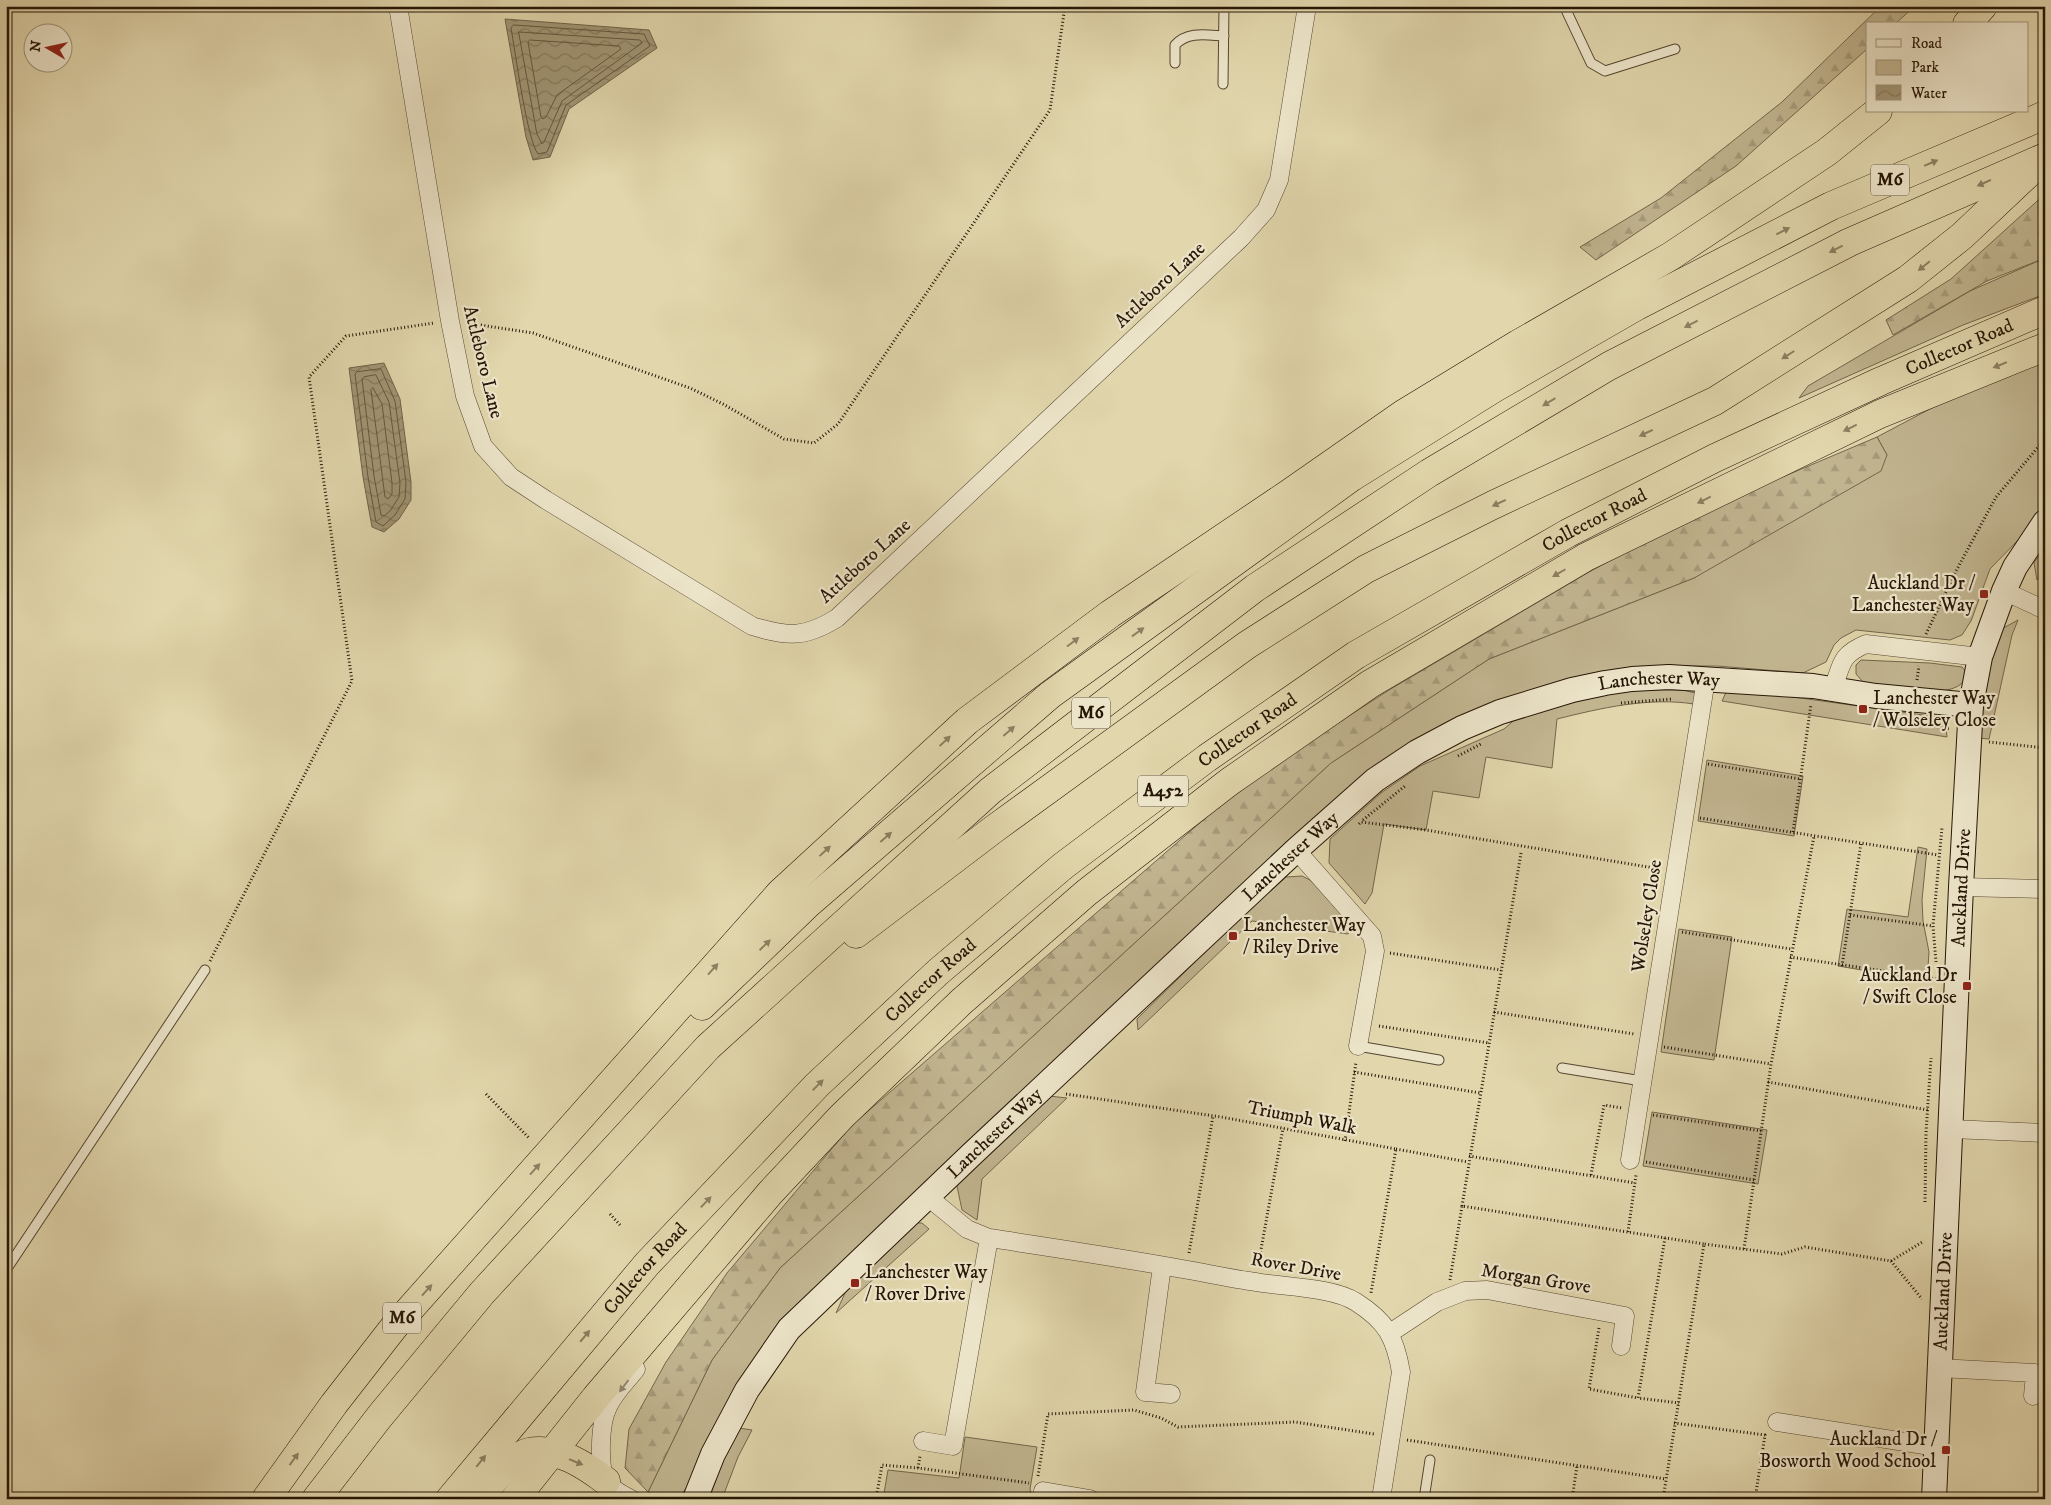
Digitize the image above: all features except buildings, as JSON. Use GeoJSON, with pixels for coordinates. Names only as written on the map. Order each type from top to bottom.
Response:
{"type":"FeatureCollection","features":[{"type":"Feature","properties":{"kind":"highway"},"geometry":{"type":"LineString","coordinates":[[1968,22],[1983,6]]}},
{"type":"Feature","properties":{"kind":"highway"},"geometry":{"type":"LineString","coordinates":[[553,1149],[780,893],[967,721],[1110,614],[1403,414],[1518,344],[1671,256],[1827,152],[1877,112]]}},
{"type":"Feature","properties":{"kind":"highway","name":"M6"},"geometry":{"type":"LineString","coordinates":[[266,1499],[334,1404],[394,1327],[553,1149],[808,904],[1050,695],[1352,477],[1493,389],[1645,302],[1831,206],[2045,115]]}},
{"type":"Feature","properties":{"kind":"highway"},"geometry":{"type":"LineString","coordinates":[[708,1047],[994,829],[1247,645],[1366,569],[1493,505],[1715,401],[1908,279],[1962,236],[2045,157]]}},
{"type":"Feature","properties":{"kind":"highway","name":"M6"},"geometry":{"type":"LineString","coordinates":[[316,1499],[380,1416],[482,1292],[708,1047],[990,791],[1240,600],[1429,473],[1608,366],[1850,242],[2045,157]]}},
{"type":"Feature","properties":{"kind":"highway","name":"Collector Road"},"geometry":{"type":"LineString","coordinates":[[450,1499],[647,1264],[817,1085],[938,972],[1041,885],[1207,758],[1356,655],[1568,533],[1750,442],[1880,381],[2045,310]]}},
{"type":"Feature","properties":{"kind":"highway","name":"Collector Road"},"geometry":{"type":"LineString","coordinates":[[515,1499],[596,1397],[770,1193],[842,1116],[961,1002],[1086,893],[1229,782],[1370,684],[1586,557],[1880,414],[2045,347]]}},
{"type":"Feature","properties":{"kind":"highway"},"geometry":{"type":"LineString","coordinates":[[479,1499],[501,1471],[528,1452],[551,1452],[586,1466],[606,1481]]}},
{"type":"Feature","properties":{"kind":"street","name":"Attleboro Lane"},"geometry":{"type":"LineString","coordinates":[[398,6],[450,321],[465,396],[483,446],[511,477],[752,626],[772,632],[796,635],[819,629],[837,618],[1241,238],[1266,210],[1278,180],[1306,6]]}},
{"type":"Feature","properties":{"kind":"street","name":"Auckland Drive"},"geometry":{"type":"LineString","coordinates":[[1934,1499],[1938,1447],[1939,1368],[1963,860],[1960,735],[1972,705],[1980,657],[2004,591],[2015,567],[2045,522]]}},
{"type":"Feature","properties":{"kind":"street"},"geometry":{"type":"LineString","coordinates":[[2004,591],[2045,610]]}},
{"type":"Feature","properties":{"kind":"street"},"geometry":{"type":"LineString","coordinates":[[1815,699],[1850,651],[1866,644],[1980,657]]}},
{"type":"Feature","properties":{"kind":"street","name":"Lanchester Way"},"geometry":{"type":"LineString","coordinates":[[695,1499],[713,1454],[747,1390],[789,1329],[1296,850],[1376,780],[1418,752],[1462,728],[1500,712],[1535,701],[1605,683],[1669,677],[1706,679],[1815,699],[1913,711],[1972,705]]}},
{"type":"Feature","properties":{"kind":"street","name":"Wolseley Close"},"geometry":{"type":"LineString","coordinates":[[1634,1160],[1637,1113],[1635,1080],[1666,930],[1706,679]]}},
{"type":"Feature","properties":{"kind":"street"},"geometry":{"type":"LineString","coordinates":[[1296,850],[1372,936],[1374,951],[1358,1046]]}},
{"type":"Feature","properties":{"kind":"street"},"geometry":{"type":"LineString","coordinates":[[1961,887],[2045,889]]}},
{"type":"Feature","properties":{"kind":"street"},"geometry":{"type":"LineString","coordinates":[[1951,1122],[2045,1133]]}},
{"type":"Feature","properties":{"kind":"street"},"geometry":{"type":"LineString","coordinates":[[631,1499],[606,1481],[603,1465],[602,1425],[608,1406],[770,1193]]}},
{"type":"Feature","properties":{"kind":"street","name":"Rover Drive"},"geometry":{"type":"LineString","coordinates":[[928,1197],[967,1228],[989,1238],[1339,1294],[1355,1301],[1381,1321],[1390,1333],[1398,1353],[1401,1372],[1381,1499]]}},
{"type":"Feature","properties":{"kind":"street"},"geometry":{"type":"LineString","coordinates":[[923,1441],[953,1446],[989,1238]]}},
{"type":"Feature","properties":{"kind":"street"},"geometry":{"type":"LineString","coordinates":[[1162,1266],[1145,1392],[1171,1394]]}},
{"type":"Feature","properties":{"kind":"street","name":"Morgan Grove"},"geometry":{"type":"LineString","coordinates":[[1390,1333],[1437,1302],[1465,1291],[1488,1290],[1625,1316],[1620,1346]]}},
{"type":"Feature","properties":{"kind":"street","name":"Auckland Drive"},"geometry":{"type":"LineString","coordinates":[[1939,1368],[2035,1373],[2033,1396]]}},
{"type":"Feature","properties":{"kind":"street"},"geometry":{"type":"LineString","coordinates":[[1777,1422],[1938,1447]]}},
{"type":"Feature","properties":{"kind":"street"},"geometry":{"type":"LineString","coordinates":[[1042,1491],[1088,1499]]}},
{"type":"Feature","properties":{"kind":"lane"},"geometry":{"type":"LineString","coordinates":[[1223,84],[1224,6]]}},
{"type":"Feature","properties":{"kind":"lane"},"geometry":{"type":"LineString","coordinates":[[1566,6],[1591,63],[1605,71],[1675,49]]}},
{"type":"Feature","properties":{"kind":"lane"},"geometry":{"type":"LineString","coordinates":[[1175,63],[1175,45],[1181,38],[1191,35],[1224,36]]}},
{"type":"Feature","properties":{"kind":"lane"},"geometry":{"type":"LineString","coordinates":[[6,1270],[206,970]]}},
{"type":"Feature","properties":{"kind":"lane"},"geometry":{"type":"LineString","coordinates":[[1358,1046],[1439,1060]]}},
{"type":"Feature","properties":{"kind":"lane"},"geometry":{"type":"LineString","coordinates":[[1562,1068],[1635,1080]]}},
{"type":"Feature","properties":{"kind":"lane"},"geometry":{"type":"LineString","coordinates":[[1424,1499],[1430,1460]]}},
{"type":"Feature","properties":{"kind":"path"},"geometry":{"type":"LineString","coordinates":[[206,970],[352,681],[309,377],[346,336],[450,321],[533,332],[690,388],[723,404],[784,439],[814,443],[838,424],[1050,110],[1065,6]]}},
{"type":"Feature","properties":{"kind":"path"},"geometry":{"type":"LineString","coordinates":[[1913,711],[1922,643],[1956,571],[1996,497],[2045,439]]}},
{"type":"Feature","properties":{"kind":"path"},"geometry":{"type":"LineString","coordinates":[[1618,703],[1677,699]]}},
{"type":"Feature","properties":{"kind":"path"},"geometry":{"type":"LineString","coordinates":[[1793,832],[1800,779],[1815,699]]}},
{"type":"Feature","properties":{"kind":"path"},"geometry":{"type":"LineString","coordinates":[[1892,720],[1913,711]]}},
{"type":"Feature","properties":{"kind":"path"},"geometry":{"type":"LineString","coordinates":[[1913,711],[1960,735],[2045,748]]}},
{"type":"Feature","properties":{"kind":"path"},"geometry":{"type":"LineString","coordinates":[[1453,758],[1485,742]]}},
{"type":"Feature","properties":{"kind":"path"},"geometry":{"type":"LineString","coordinates":[[1693,761],[1800,779]]}},
{"type":"Feature","properties":{"kind":"path"},"geometry":{"type":"LineString","coordinates":[[1354,828],[1406,786]]}},
{"type":"Feature","properties":{"kind":"path"},"geometry":{"type":"LineString","coordinates":[[1684,815],[1963,860]]}},
{"type":"Feature","properties":{"kind":"path"},"geometry":{"type":"LineString","coordinates":[[1361,822],[1426,830],[1662,869],[1660,879]]}},
{"type":"Feature","properties":{"kind":"path"},"geometry":{"type":"LineString","coordinates":[[1744,1250],[1771,1064],[1791,949],[1814,836]]}},
{"type":"Feature","properties":{"kind":"path"},"geometry":{"type":"LineString","coordinates":[[1842,966],[1861,844]]}},
{"type":"Feature","properties":{"kind":"path"},"geometry":{"type":"LineString","coordinates":[[1448,1298],[1468,1162],[1521,853]]}},
{"type":"Feature","properties":{"kind":"path"},"geometry":{"type":"LineString","coordinates":[[1850,916],[1933,926]]}},
{"type":"Feature","properties":{"kind":"path"},"geometry":{"type":"LineString","coordinates":[[1666,930],[1791,949]]}},
{"type":"Feature","properties":{"kind":"path"},"geometry":{"type":"LineString","coordinates":[[1374,951],[1501,970]]}},
{"type":"Feature","properties":{"kind":"path"},"geometry":{"type":"LineString","coordinates":[[1790,958],[1937,979],[1957,984]]}},
{"type":"Feature","properties":{"kind":"path"},"geometry":{"type":"LineString","coordinates":[[1494,1012],[1771,1064]]}},
{"type":"Feature","properties":{"kind":"path"},"geometry":{"type":"LineString","coordinates":[[1361,1024],[1489,1043]]}},
{"type":"Feature","properties":{"kind":"path"},"geometry":{"type":"LineString","coordinates":[[1345,1141],[1358,1046]]}},
{"type":"Feature","properties":{"kind":"path"},"geometry":{"type":"LineString","coordinates":[[1354,1072],[1480,1093]]}},
{"type":"Feature","properties":{"kind":"path"},"geometry":{"type":"LineString","coordinates":[[1591,1175],[1604,1105],[1623,1108],[1635,1080]]}},
{"type":"Feature","properties":{"kind":"path"},"geometry":{"type":"LineString","coordinates":[[1768,1082],[1927,1110],[1951,1122]]}},
{"type":"Feature","properties":{"kind":"path","name":"Triumph Walk"},"geometry":{"type":"LineString","coordinates":[[1040,1091],[1213,1116],[1468,1162]]}},
{"type":"Feature","properties":{"kind":"path"},"geometry":{"type":"LineString","coordinates":[[486,1094],[499,1110],[529,1138]]}},
{"type":"Feature","properties":{"kind":"path"},"geometry":{"type":"LineString","coordinates":[[1925,1211],[1927,1110]]}},
{"type":"Feature","properties":{"kind":"path"},"geometry":{"type":"LineString","coordinates":[[1637,1113],[1761,1132]]}},
{"type":"Feature","properties":{"kind":"path"},"geometry":{"type":"LineString","coordinates":[[1186,1269],[1213,1116]]}},
{"type":"Feature","properties":{"kind":"path"},"geometry":{"type":"LineString","coordinates":[[1255,1282],[1283,1128]]}},
{"type":"Feature","properties":{"kind":"path"},"geometry":{"type":"LineString","coordinates":[[1368,1311],[1396,1149]]}},
{"type":"Feature","properties":{"kind":"path"},"geometry":{"type":"LineString","coordinates":[[1469,1156],[1635,1182]]}},
{"type":"Feature","properties":{"kind":"path"},"geometry":{"type":"LineString","coordinates":[[1628,1232],[1635,1182],[1634,1160],[1754,1180]]}},
{"type":"Feature","properties":{"kind":"path"},"geometry":{"type":"LineString","coordinates":[[1462,1206],[1704,1244],[1782,1254],[1805,1248],[1891,1261],[1924,1241]]}},
{"type":"Feature","properties":{"kind":"path"},"geometry":{"type":"LineString","coordinates":[[610,1214],[620,1225]]}},
{"type":"Feature","properties":{"kind":"path"},"geometry":{"type":"LineString","coordinates":[[1638,1398],[1666,1238]]}},
{"type":"Feature","properties":{"kind":"path"},"geometry":{"type":"LineString","coordinates":[[1663,1499],[1704,1244]]}},
{"type":"Feature","properties":{"kind":"path"},"geometry":{"type":"LineString","coordinates":[[1891,1261],[1922,1299]]}},
{"type":"Feature","properties":{"kind":"path"},"geometry":{"type":"LineString","coordinates":[[1601,1311],[1589,1389],[1679,1403]]}},
{"type":"Feature","properties":{"kind":"path"},"geometry":{"type":"LineString","coordinates":[[876,1499],[882,1465],[1036,1484],[1048,1414],[1134,1410],[1160,1418],[1178,1427],[1295,1422],[1666,1479]]}},
{"type":"Feature","properties":{"kind":"path"},"geometry":{"type":"LineString","coordinates":[[1674,1423],[1765,1435],[1755,1499]]}},
{"type":"Feature","properties":{"kind":"path"},"geometry":{"type":"LineString","coordinates":[[1572,1499],[1577,1466]]}},
{"type":"Feature","properties":{"kind":"green space"},"geometry":{"type":"Polygon","coordinates":[[[1881,6],[1915,6],[1897,22],[1866,22],[1866,50],[1736,166],[1596,260],[1580,247],[1661,198],[1782,102],[1881,6]]]}},
{"type":"Feature","properties":{"kind":"green space"},"geometry":{"type":"Polygon","coordinates":[[[2045,194],[2045,258],[1987,281],[1893,335],[1886,320],[1951,279],[2045,194]]]}},
{"type":"Feature","properties":{"kind":"green space"},"geometry":{"type":"Polygon","coordinates":[[[2045,258],[2045,294],[1963,325],[1799,398],[1808,386],[1970,291],[2045,258]]]}},
{"type":"Feature","properties":{"kind":"green space"},"geometry":{"type":"Polygon","coordinates":[[[2045,361],[2045,504],[2022,536],[1990,569],[1971,621],[1962,635],[1950,640],[1856,630],[1841,638],[1834,645],[1826,662],[1803,673],[1717,666],[1670,666],[1409,749],[848,1257],[682,1494],[665,1498],[648,1492],[712,1360],[780,1268],[1331,763],[1489,659],[1694,578],[1887,455],[1877,437],[1943,402],[2045,361]]]}},
{"type":"Feature","properties":{"kind":"green space"},"geometry":{"type":"Polygon","coordinates":[[[1877,437],[1887,455],[1881,471],[1694,578],[1489,659],[1331,763],[780,1268],[712,1360],[648,1492],[625,1468],[629,1429],[666,1362],[727,1273],[851,1126],[1248,781],[1389,690],[1589,572],[1700,512],[1877,437]]]}},
{"type":"Feature","properties":{"kind":"green space"},"geometry":{"type":"Polygon","coordinates":[[[2045,544],[2045,569],[2037,580],[2034,563],[2045,544]]]}},
{"type":"Feature","properties":{"kind":"green space"},"geometry":{"type":"Polygon","coordinates":[[[2018,620],[2012,635],[1989,739],[1978,738],[1990,665],[2000,630],[2018,620]]]}},
{"type":"Feature","properties":{"kind":"green space"},"geometry":{"type":"Polygon","coordinates":[[[1861,660],[1930,663],[1962,667],[1967,673],[1962,683],[1952,689],[1921,691],[1904,689],[1863,682],[1856,674],[1856,665],[1861,660]]]}},
{"type":"Feature","properties":{"kind":"green space"},"geometry":{"type":"Polygon","coordinates":[[[1728,688],[1945,718],[1947,737],[1722,701],[1728,688]]]}},
{"type":"Feature","properties":{"kind":"green space"},"geometry":{"type":"Polygon","coordinates":[[[1620,690],[1683,690],[1695,693],[1694,704],[1677,702],[1642,703],[1591,711],[1557,719],[1552,768],[1486,757],[1479,798],[1433,791],[1426,830],[1384,824],[1372,893],[1365,904],[1329,863],[1330,839],[1381,793],[1420,766],[1504,729],[1519,716],[1620,690]]]}},
{"type":"Feature","properties":{"kind":"green space"},"geometry":{"type":"Polygon","coordinates":[[[1707,760],[1803,776],[1794,836],[1698,821],[1707,760]]]}},
{"type":"Feature","properties":{"kind":"green space"},"geometry":{"type":"Polygon","coordinates":[[[1918,847],[1927,849],[1922,900],[1923,921],[1929,952],[1927,981],[1838,966],[1847,909],[1908,917],[1918,847]]]}},
{"type":"Feature","properties":{"kind":"green space"},"geometry":{"type":"Polygon","coordinates":[[[1302,876],[1310,880],[1353,924],[1348,934],[1252,921],[1138,1030],[1137,1019],[1243,915],[1286,877],[1302,876]]]}},
{"type":"Feature","properties":{"kind":"green space"},"geometry":{"type":"Polygon","coordinates":[[[1679,929],[1732,937],[1714,1060],[1661,1052],[1679,929]]]}},
{"type":"Feature","properties":{"kind":"green space"},"geometry":{"type":"Polygon","coordinates":[[[1049,1096],[1067,1098],[982,1179],[977,1220],[962,1210],[957,1186],[1049,1096]]]}},
{"type":"Feature","properties":{"kind":"green space"},"geometry":{"type":"Polygon","coordinates":[[[1652,1112],[1767,1130],[1758,1184],[1643,1166],[1652,1112]]]}},
{"type":"Feature","properties":{"kind":"green space"},"geometry":{"type":"Polygon","coordinates":[[[916,1223],[922,1223],[929,1229],[836,1313],[849,1284],[916,1223]]]}},
{"type":"Feature","properties":{"kind":"green space"},"geometry":{"type":"Polygon","coordinates":[[[739,1428],[752,1430],[738,1457],[722,1499],[709,1499],[728,1447],[739,1428]]]}},
{"type":"Feature","properties":{"kind":"green space"},"geometry":{"type":"Polygon","coordinates":[[[965,1437],[1037,1447],[1030,1489],[1032,1498],[1036,1499],[883,1499],[888,1470],[959,1478],[965,1437]]]}},
{"type":"Feature","properties":{"kind":"water"},"geometry":{"type":"Polygon","coordinates":[[[505,19],[649,30],[657,48],[569,109],[550,157],[533,160],[526,137],[505,19]]]}},
{"type":"Feature","properties":{"kind":"water"},"geometry":{"type":"Polygon","coordinates":[[[384,363],[400,399],[411,482],[411,500],[399,519],[384,532],[372,527],[363,477],[349,368],[384,363]]]}},
{"type":"Feature","properties":{"kind":"place","name":"Auckland Dr / Lanchester Way"},"geometry":{"type":"Point","coordinates":[1984,594]}},
{"type":"Feature","properties":{"kind":"place","name":"Lanchester Way / Wolseley Close"},"geometry":{"type":"Point","coordinates":[1863,709]}},
{"type":"Feature","properties":{"kind":"place","name":"Lanchester Way / Riley Drive"},"geometry":{"type":"Point","coordinates":[1233,936]}},
{"type":"Feature","properties":{"kind":"place","name":"Auckland Dr / Swift Close"},"geometry":{"type":"Point","coordinates":[1967,986]}},
{"type":"Feature","properties":{"kind":"place","name":"Lanchester Way / Rover Drive"},"geometry":{"type":"Point","coordinates":[855,1283]}},
{"type":"Feature","properties":{"kind":"place","name":"Auckland Dr / Bosworth Wood School"},"geometry":{"type":"Point","coordinates":[1946,1450]}}]}
